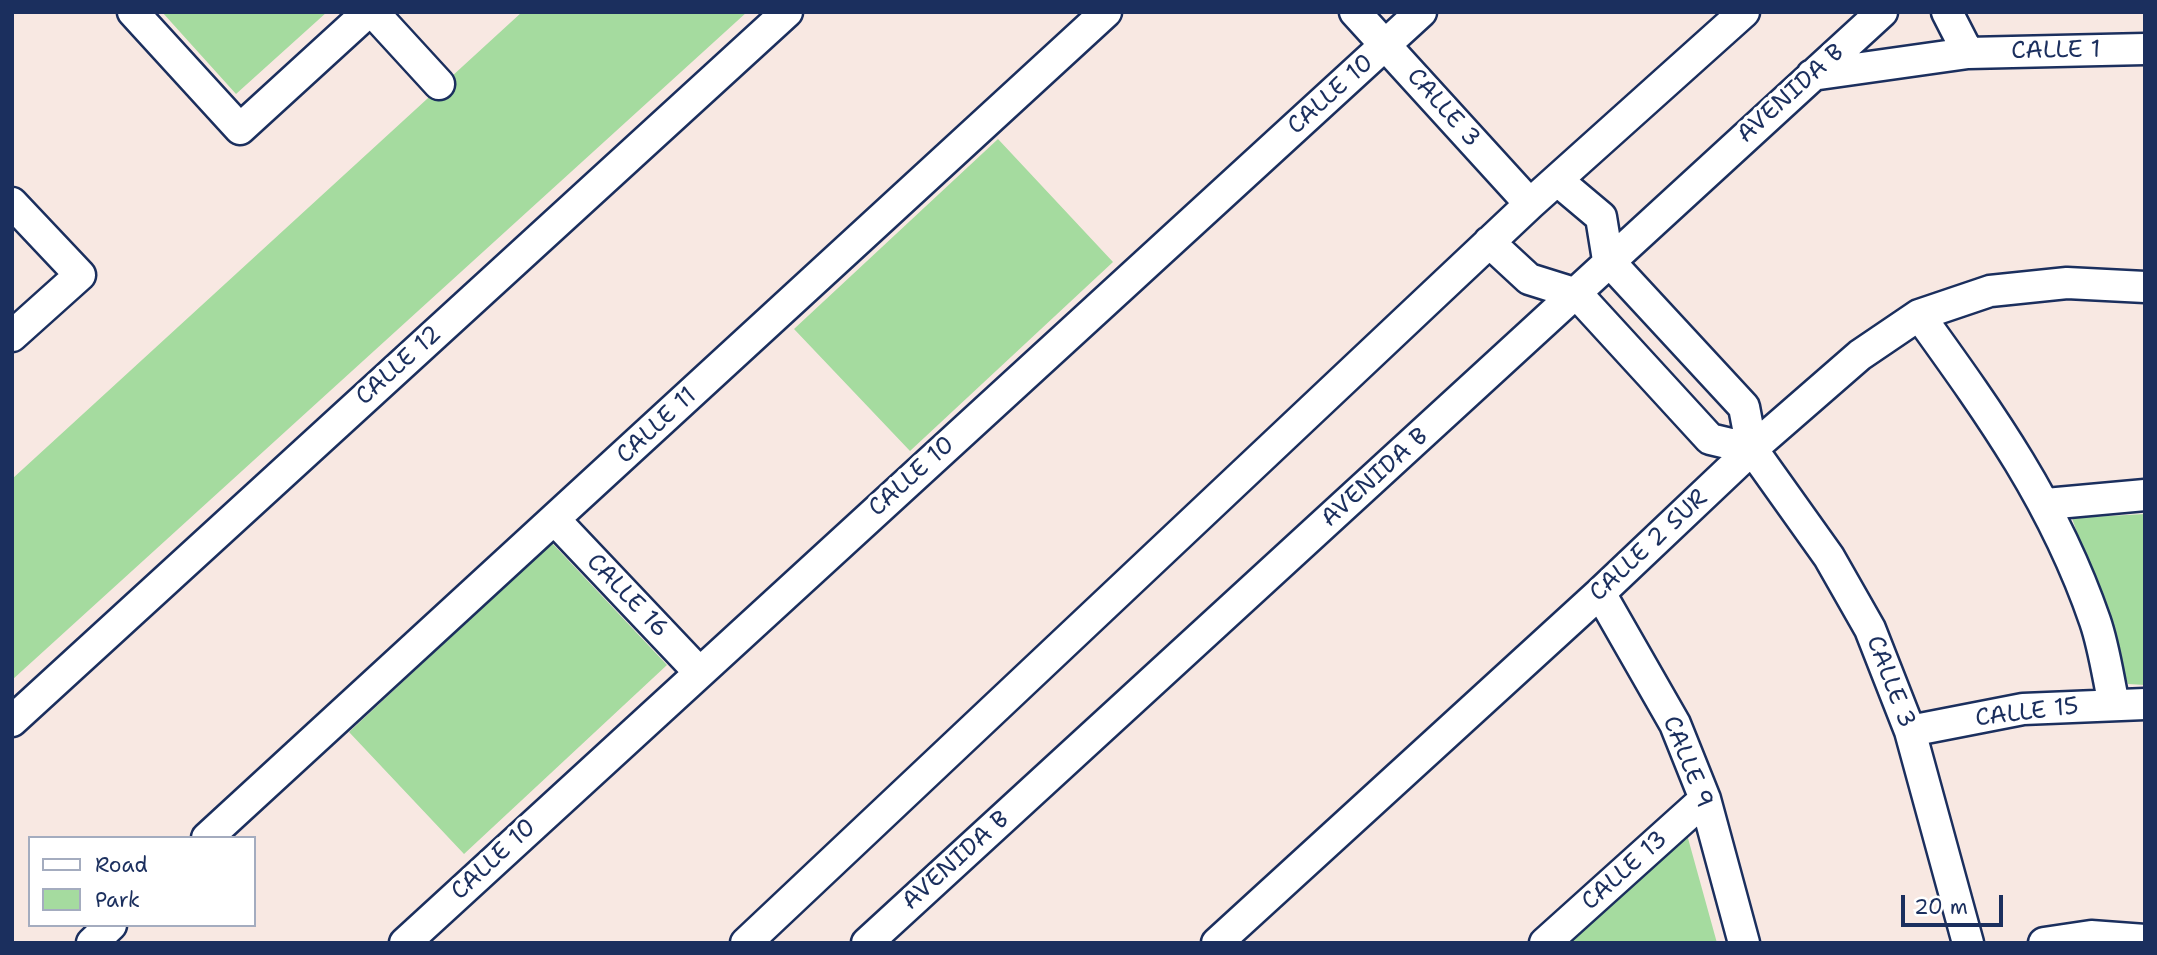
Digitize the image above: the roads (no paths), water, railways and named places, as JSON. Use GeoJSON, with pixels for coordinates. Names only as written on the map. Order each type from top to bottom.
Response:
{"type":"FeatureCollection","features":[{"type":"Feature","properties":{"kind":"street"},"geometry":{"type":"LineString","coordinates":[[133,12],[240,129],[370,12],[439,84]]}},
{"type":"Feature","properties":{"kind":"street","name":"CALLE 12"},"geometry":{"type":"LineString","coordinates":[[12,721],[787,12]]}},
{"type":"Feature","properties":{"kind":"street","name":"CALLE 11"},"geometry":{"type":"LineString","coordinates":[[209,836],[1106,12]]}},
{"type":"Feature","properties":{"kind":"street","name":"CALLE 3"},"geometry":{"type":"LineString","coordinates":[[1355,12],[1530,204]]}},
{"type":"Feature","properties":{"kind":"street","name":"CALLE 10"},"geometry":{"type":"LineString","coordinates":[[405,943],[1421,12]]}},
{"type":"Feature","properties":{"kind":"street"},"geometry":{"type":"LineString","coordinates":[[746,943],[1489,242],[1744,12]]}},
{"type":"Feature","properties":{"kind":"street","name":"AVENIDA B"},"geometry":{"type":"LineString","coordinates":[[867,943],[1577,294],[1608,260],[1882,12]]}},
{"type":"Feature","properties":{"kind":"street"},"geometry":{"type":"LineString","coordinates":[[1947,12],[1968,53]]}},
{"type":"Feature","properties":{"kind":"street","name":"CALLE 1"},"geometry":{"type":"LineString","coordinates":[[1812,75],[1968,53],[2145,49]]}},
{"type":"Feature","properties":{"kind":"street"},"geometry":{"type":"LineString","coordinates":[[1557,180],[1601,217],[1608,260]]}},
{"type":"Feature","properties":{"kind":"street"},"geometry":{"type":"LineString","coordinates":[[12,203],[80,275],[12,336]]}},
{"type":"Feature","properties":{"kind":"street"},"geometry":{"type":"LineString","coordinates":[[1489,242],[1529,279],[1577,294],[1710,439],[1752,449]]}},
{"type":"Feature","properties":{"kind":"street","name":"CALLE 3"},"geometry":{"type":"LineString","coordinates":[[1608,260],[1744,407],[1752,449],[1829,557],[1870,629],[1910,731],[1968,943]]}},
{"type":"Feature","properties":{"kind":"street","name":"CALLE 2 SUR"},"geometry":{"type":"LineString","coordinates":[[1217,943],[1600,593],[1752,449],[1860,355],[1919,315],[1990,291],[2067,283],[2145,287]]}},
{"type":"Feature","properties":{"kind":"street"},"geometry":{"type":"LineString","coordinates":[[1919,315],[2004,434],[2046,504],[2095,622],[2114,705]]}},
{"type":"Feature","properties":{"kind":"street"},"geometry":{"type":"LineString","coordinates":[[2046,504],[2145,495]]}},
{"type":"Feature","properties":{"kind":"street","name":"CALLE 16"},"geometry":{"type":"LineString","coordinates":[[555,520],[699,671]]}},
{"type":"Feature","properties":{"kind":"street","name":"CALLE 9"},"geometry":{"type":"LineString","coordinates":[[1600,593],[1675,724],[1705,799],[1744,943]]}},
{"type":"Feature","properties":{"kind":"street","name":"CALLE 15"},"geometry":{"type":"LineString","coordinates":[[1910,731],[2023,709],[2145,704]]}},
{"type":"Feature","properties":{"kind":"street","name":"CALLE 13"},"geometry":{"type":"LineString","coordinates":[[1545,943],[1705,799]]}},
{"type":"Feature","properties":{"kind":"street"},"geometry":{"type":"LineString","coordinates":[[92,943],[109,927]]}},
{"type":"Feature","properties":{"kind":"street"},"geometry":{"type":"LineString","coordinates":[[2044,943],[2091,936],[2145,940]]}}]}
